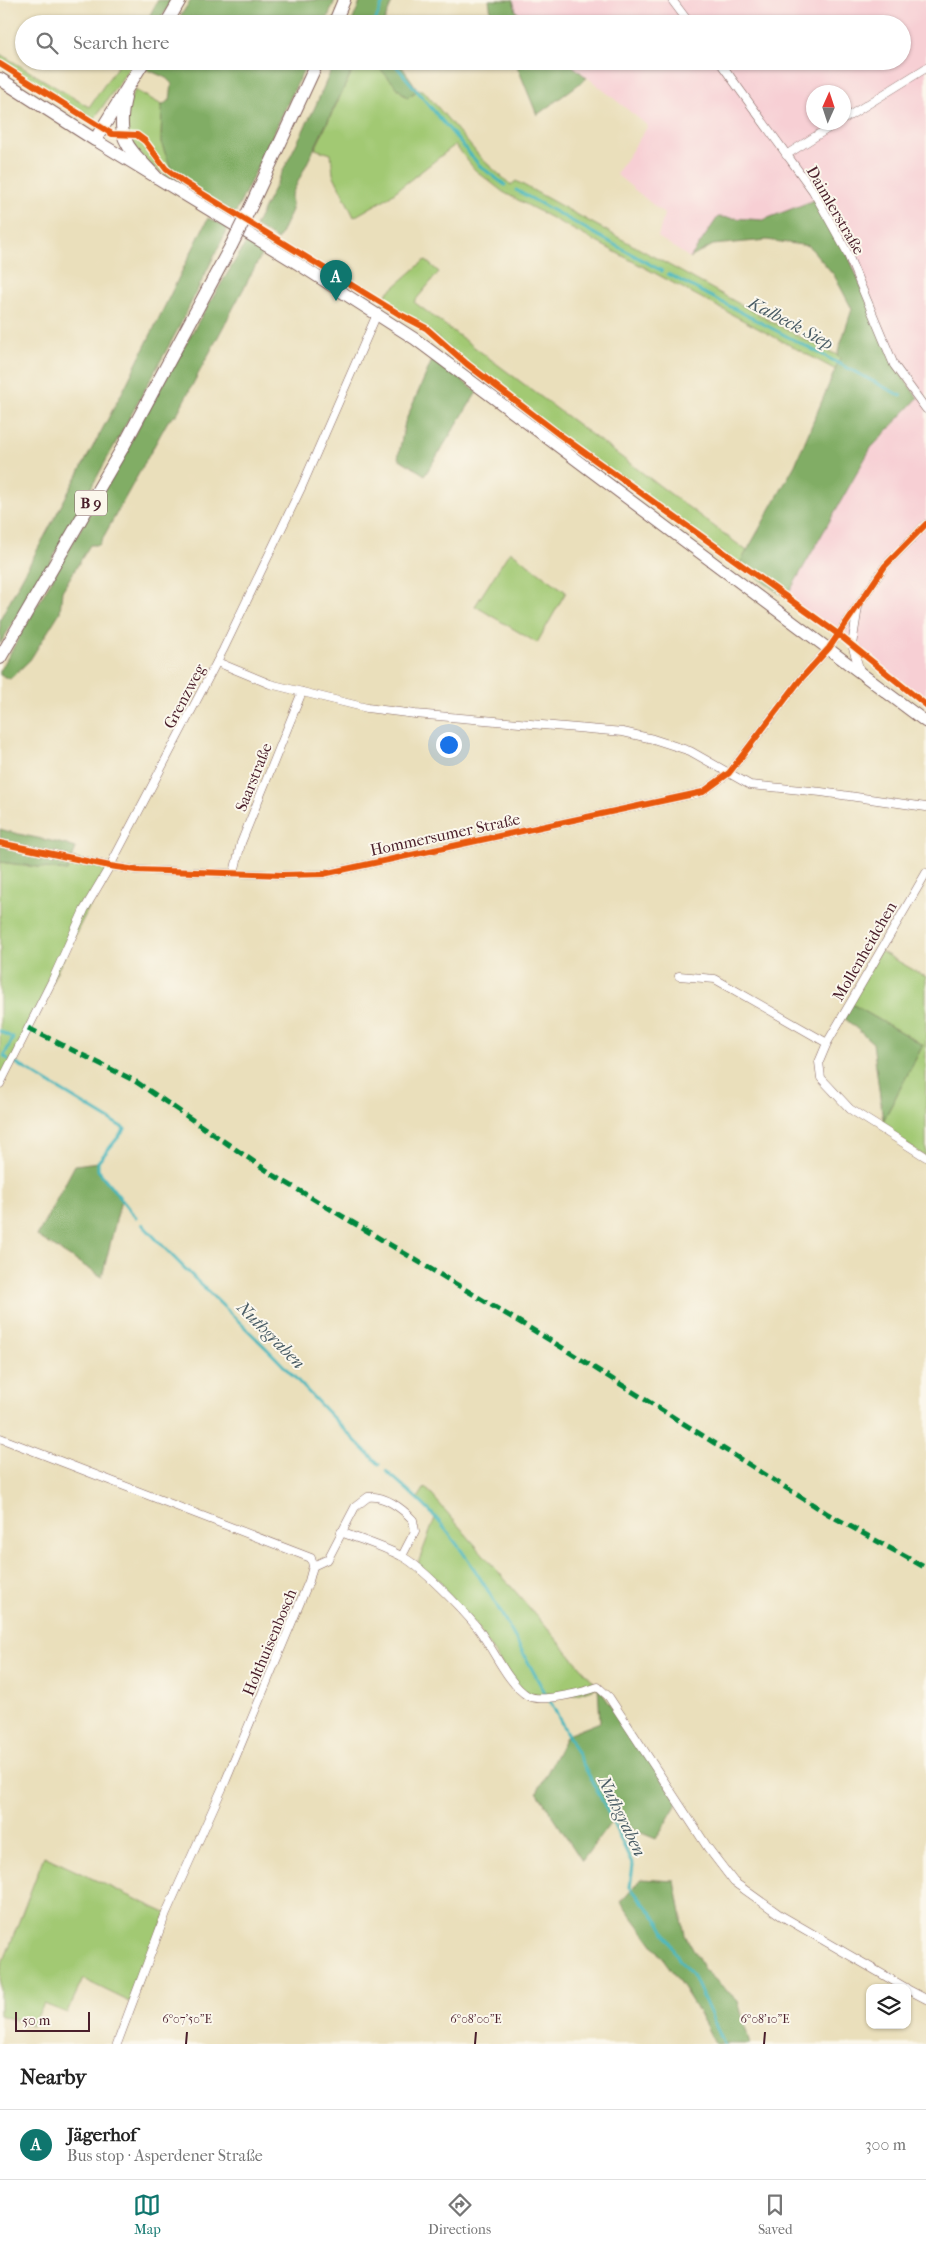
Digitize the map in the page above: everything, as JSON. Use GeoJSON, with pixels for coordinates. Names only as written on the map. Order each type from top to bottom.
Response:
{"type":"FeatureCollection","features":[{"type":"Feature","properties":{"kind":"main road"},"geometry":{"type":"LineString","coordinates":[[171,15],[180,0]]}},
{"type":"Feature","properties":{"kind":"main road"},"geometry":{"type":"LineString","coordinates":[[338,15],[344,0]]}},
{"type":"Feature","properties":{"kind":"main road"},"geometry":{"type":"LineString","coordinates":[[95,140],[138,70]]}},
{"type":"Feature","properties":{"kind":"main road","name":"B 9"},"geometry":{"type":"LineString","coordinates":[[0,658],[123,447],[231,246],[314,70]]}},
{"type":"Feature","properties":{"kind":"main road"},"geometry":{"type":"LineString","coordinates":[[0,79],[95,140],[377,314],[456,368],[926,722]]}},
{"type":"Feature","properties":{"kind":"main road"},"geometry":{"type":"LineString","coordinates":[[127,88],[120,123],[122,135],[132,152],[156,177]]}},
{"type":"Feature","properties":{"kind":"street"},"geometry":{"type":"LineString","coordinates":[[672,0],[683,15]]}},
{"type":"Feature","properties":{"kind":"street"},"geometry":{"type":"LineString","coordinates":[[851,115],[926,68]]}},
{"type":"Feature","properties":{"kind":"street","name":"Daimlerstraße"},"geometry":{"type":"LineString","coordinates":[[726,70],[813,191],[846,250],[894,365],[926,409]]}},
{"type":"Feature","properties":{"kind":"street"},"geometry":{"type":"LineString","coordinates":[[786,155],[825,130]]}},
{"type":"Feature","properties":{"kind":"street","name":"Grenzweg"},"geometry":{"type":"LineString","coordinates":[[0,1084],[52,980],[84,910],[110,866],[217,662],[299,491],[377,314]]}},
{"type":"Feature","properties":{"kind":"street","name":"Hommersumer Straße"},"geometry":{"type":"LineString","coordinates":[[0,842],[136,870],[323,874],[703,792],[730,773],[800,680],[829,648],[885,566],[926,524]]}},
{"type":"Feature","properties":{"kind":"street"},"geometry":{"type":"LineString","coordinates":[[859,603],[852,645],[860,671]]}},
{"type":"Feature","properties":{"kind":"street"},"geometry":{"type":"LineString","coordinates":[[217,662],[270,684],[367,708],[623,732],[653,738],[690,751],[750,786],[821,792],[926,807]]}},
{"type":"Feature","properties":{"kind":"street","name":"Saarstraße"},"geometry":{"type":"LineString","coordinates":[[234,873],[240,843],[302,692]]}},
{"type":"Feature","properties":{"kind":"street","name":"Mollenheidchen"},"geometry":{"type":"LineString","coordinates":[[926,873],[827,1043],[819,1062],[821,1078],[850,1108],[926,1157]]}},
{"type":"Feature","properties":{"kind":"street"},"geometry":{"type":"LineString","coordinates":[[678,976],[715,979],[827,1043]]}},
{"type":"Feature","properties":{"kind":"street"},"geometry":{"type":"LineString","coordinates":[[0,1438],[310,1558],[313,1566],[328,1560],[355,1506],[368,1497],[380,1498],[407,1514],[413,1520],[415,1531],[402,1556]]}},
{"type":"Feature","properties":{"kind":"street"},"geometry":{"type":"LineString","coordinates":[[341,1532],[402,1556],[417,1566],[476,1626],[517,1687],[529,1697],[568,1695],[598,1687],[609,1697],[708,1848],[734,1882],[780,1915],[899,1984]]}},
{"type":"Feature","properties":{"kind":"street","name":"Holthuisenbosch"},"geometry":{"type":"LineString","coordinates":[[117,2044],[166,1913],[226,1780],[309,1581],[313,1566]]}},
{"type":"Feature","properties":{"kind":"street"},"geometry":{"type":"LineString","coordinates":[[911,1991],[926,1999]]}},
{"type":"Feature","properties":{"kind":"shaded area"},"geometry":{"type":"Polygon","coordinates":[[[513,0],[926,0],[926,705],[838,634],[786,598],[871,448],[918,398],[877,326],[817,199],[763,220],[718,217],[690,258],[658,237],[664,214],[616,174],[648,126],[578,70],[911,70],[911,15],[520,15],[516,11],[513,0]]]}},
{"type":"Feature","properties":{"kind":"green space"},"geometry":{"type":"Polygon","coordinates":[[[158,0],[172,0],[163,15],[150,15],[158,0]]]}},
{"type":"Feature","properties":{"kind":"green space"},"geometry":{"type":"Polygon","coordinates":[[[191,0],[335,0],[329,15],[181,15],[191,0]]]}},
{"type":"Feature","properties":{"kind":"green space"},"geometry":{"type":"Polygon","coordinates":[[[361,0],[393,0],[387,15],[355,15],[361,0]]]}},
{"type":"Feature","properties":{"kind":"green space"},"geometry":{"type":"Polygon","coordinates":[[[489,0],[513,0],[516,11],[520,15],[491,15],[489,0]]]}},
{"type":"Feature","properties":{"kind":"green space"},"geometry":{"type":"Polygon","coordinates":[[[0,54],[15,63],[15,70],[27,70],[89,107],[115,70],[128,70],[92,122],[0,62],[0,54]]]}},
{"type":"Feature","properties":{"kind":"green space"},"geometry":{"type":"Polygon","coordinates":[[[148,70],[304,70],[235,214],[173,174],[161,142],[162,105],[170,100],[172,84],[166,78],[148,70]]]}},
{"type":"Feature","properties":{"kind":"green space"},"geometry":{"type":"Polygon","coordinates":[[[331,70],[353,70],[291,196],[292,210],[278,240],[255,226],[315,107],[331,70]]]}},
{"type":"Feature","properties":{"kind":"green space"},"geometry":{"type":"Polygon","coordinates":[[[353,70],[381,70],[407,98],[418,90],[423,90],[482,159],[511,185],[516,181],[841,358],[836,370],[503,192],[475,170],[455,145],[387,198],[354,217],[333,174],[331,154],[315,149],[353,70]]]}},
{"type":"Feature","properties":{"kind":"green space"},"geometry":{"type":"Polygon","coordinates":[[[381,70],[404,70],[418,90],[407,98],[381,70]]]}},
{"type":"Feature","properties":{"kind":"green space"},"geometry":{"type":"Polygon","coordinates":[[[519,70],[578,70],[587,78],[537,115],[519,70]]]}},
{"type":"Feature","properties":{"kind":"green space"},"geometry":{"type":"Polygon","coordinates":[[[135,90],[162,105],[161,142],[173,174],[235,214],[233,218],[194,195],[147,162],[127,138],[127,106],[135,90]]]}},
{"type":"Feature","properties":{"kind":"green space"},"geometry":{"type":"Polygon","coordinates":[[[817,199],[846,250],[894,365],[918,398],[871,448],[786,598],[739,565],[795,465],[840,358],[837,355],[852,309],[834,275],[809,246],[767,240],[713,245],[690,258],[718,217],[763,220],[817,199]]]}},
{"type":"Feature","properties":{"kind":"green space"},"geometry":{"type":"Polygon","coordinates":[[[208,218],[228,228],[178,329],[50,563],[0,644],[0,619],[125,387],[208,218]]]}},
{"type":"Feature","properties":{"kind":"green space"},"geometry":{"type":"Polygon","coordinates":[[[247,241],[263,252],[177,414],[168,421],[99,545],[90,545],[62,591],[60,612],[30,660],[10,679],[0,675],[0,671],[201,317],[247,241]]]}},
{"type":"Feature","properties":{"kind":"green space"},"geometry":{"type":"Polygon","coordinates":[[[425,260],[439,272],[414,302],[747,551],[739,565],[560,435],[467,364],[426,328],[382,303],[387,293],[425,260]]]}},
{"type":"Feature","properties":{"kind":"green space"},"geometry":{"type":"Polygon","coordinates":[[[433,358],[477,392],[425,475],[398,458],[405,422],[433,358]]]}},
{"type":"Feature","properties":{"kind":"green space"},"geometry":{"type":"Polygon","coordinates":[[[510,551],[566,592],[537,643],[475,606],[510,551]]]}},
{"type":"Feature","properties":{"kind":"green space"},"geometry":{"type":"Polygon","coordinates":[[[0,829],[76,848],[67,871],[0,862],[0,829]]]}},
{"type":"Feature","properties":{"kind":"green space"},"geometry":{"type":"Polygon","coordinates":[[[72,858],[110,866],[0,1084],[0,862],[67,871],[72,858]]]}},
{"type":"Feature","properties":{"kind":"green space"},"geometry":{"type":"Polygon","coordinates":[[[880,951],[926,977],[926,1157],[885,1130],[883,1121],[923,1045],[850,1003],[880,951]]]}},
{"type":"Feature","properties":{"kind":"green space"},"geometry":{"type":"Polygon","coordinates":[[[850,1003],[923,1045],[883,1121],[873,1043],[842,1016],[850,1003]]]}},
{"type":"Feature","properties":{"kind":"green space"},"geometry":{"type":"Polygon","coordinates":[[[98,1162],[98,1170],[121,1200],[102,1277],[37,1236],[75,1165],[98,1162]]]}},
{"type":"Feature","properties":{"kind":"green space"},"geometry":{"type":"Polygon","coordinates":[[[425,1487],[598,1687],[577,1694],[529,1697],[517,1687],[476,1626],[417,1566],[435,1518],[417,1500],[425,1487]]]}},
{"type":"Feature","properties":{"kind":"green space"},"geometry":{"type":"Polygon","coordinates":[[[598,1687],[678,1802],[656,1839],[612,1821],[582,1861],[537,1792],[567,1735],[600,1722],[598,1687]]]}},
{"type":"Feature","properties":{"kind":"green space"},"geometry":{"type":"Polygon","coordinates":[[[44,1856],[166,1913],[132,2003],[83,1979],[67,2013],[44,2004],[32,2026],[0,2015],[0,1971],[44,1856]]]}},
{"type":"Feature","properties":{"kind":"green space"},"geometry":{"type":"Polygon","coordinates":[[[641,1879],[675,1881],[685,1935],[704,1969],[738,2001],[750,2044],[715,2044],[684,1988],[621,1902],[641,1879]]]}},
{"type":"Feature","properties":{"kind":"waterway","name":"Kalbeck Siep"},"geometry":{"type":"LineString","coordinates":[[378,15],[384,0]]}},
{"type":"Feature","properties":{"kind":"waterway","name":"Kalbeck Siep"},"geometry":{"type":"LineString","coordinates":[[400,70],[480,166],[505,185]]}},
{"type":"Feature","properties":{"kind":"waterway","name":"Kalbeck Siep"},"geometry":{"type":"LineString","coordinates":[[516,190],[662,271]]}},
{"type":"Feature","properties":{"kind":"waterway","name":"Kalbeck Siep"},"geometry":{"type":"LineString","coordinates":[[668,274],[901,396]]}},
{"type":"Feature","properties":{"kind":"waterway","name":"Nuthgraben"},"geometry":{"type":"LineString","coordinates":[[0,1031],[13,1038],[4,1056],[8,1059]]}},
{"type":"Feature","properties":{"kind":"waterway","name":"Nuthgraben"},"geometry":{"type":"LineString","coordinates":[[14,1062],[125,1129],[98,1162],[98,1170],[136,1218]]}},
{"type":"Feature","properties":{"kind":"waterway","name":"Nuthgraben"},"geometry":{"type":"LineString","coordinates":[[142,1224],[379,1464]]}},
{"type":"Feature","properties":{"kind":"waterway","name":"Nuthgraben"},"geometry":{"type":"LineString","coordinates":[[386,1471],[436,1518],[452,1538],[482,1580],[545,1693]]}},
{"type":"Feature","properties":{"kind":"waterway","name":"Nuthgraben"},"geometry":{"type":"LineString","coordinates":[[550,1701],[604,1804],[633,1865],[630,1887],[660,1923],[680,1961],[694,1977],[724,2044]]}},
{"type":"Feature","properties":{"kind":"marked path"},"geometry":{"type":"LineString","coordinates":[[28,1028],[135,1081],[275,1176],[553,1342],[828,1514],[926,1568]]}},
{"type":"Feature","properties":{"kind":"cycle path"},"geometry":{"type":"LineString","coordinates":[[0,64],[112,134],[137,135],[145,141],[166,169],[185,183],[399,314],[426,328],[467,364],[560,435],[838,634],[926,705]]}},
{"type":"Feature","properties":{"kind":"cycle path"},"geometry":{"type":"LineString","coordinates":[[0,843],[136,870],[283,875],[323,874],[703,792],[729,773],[800,680],[829,648],[885,566],[926,524]]}},
{"type":"Feature","properties":{"kind":"place","name":"Jägerhof"},"geometry":{"type":"Point","coordinates":[336,301]}}]}
